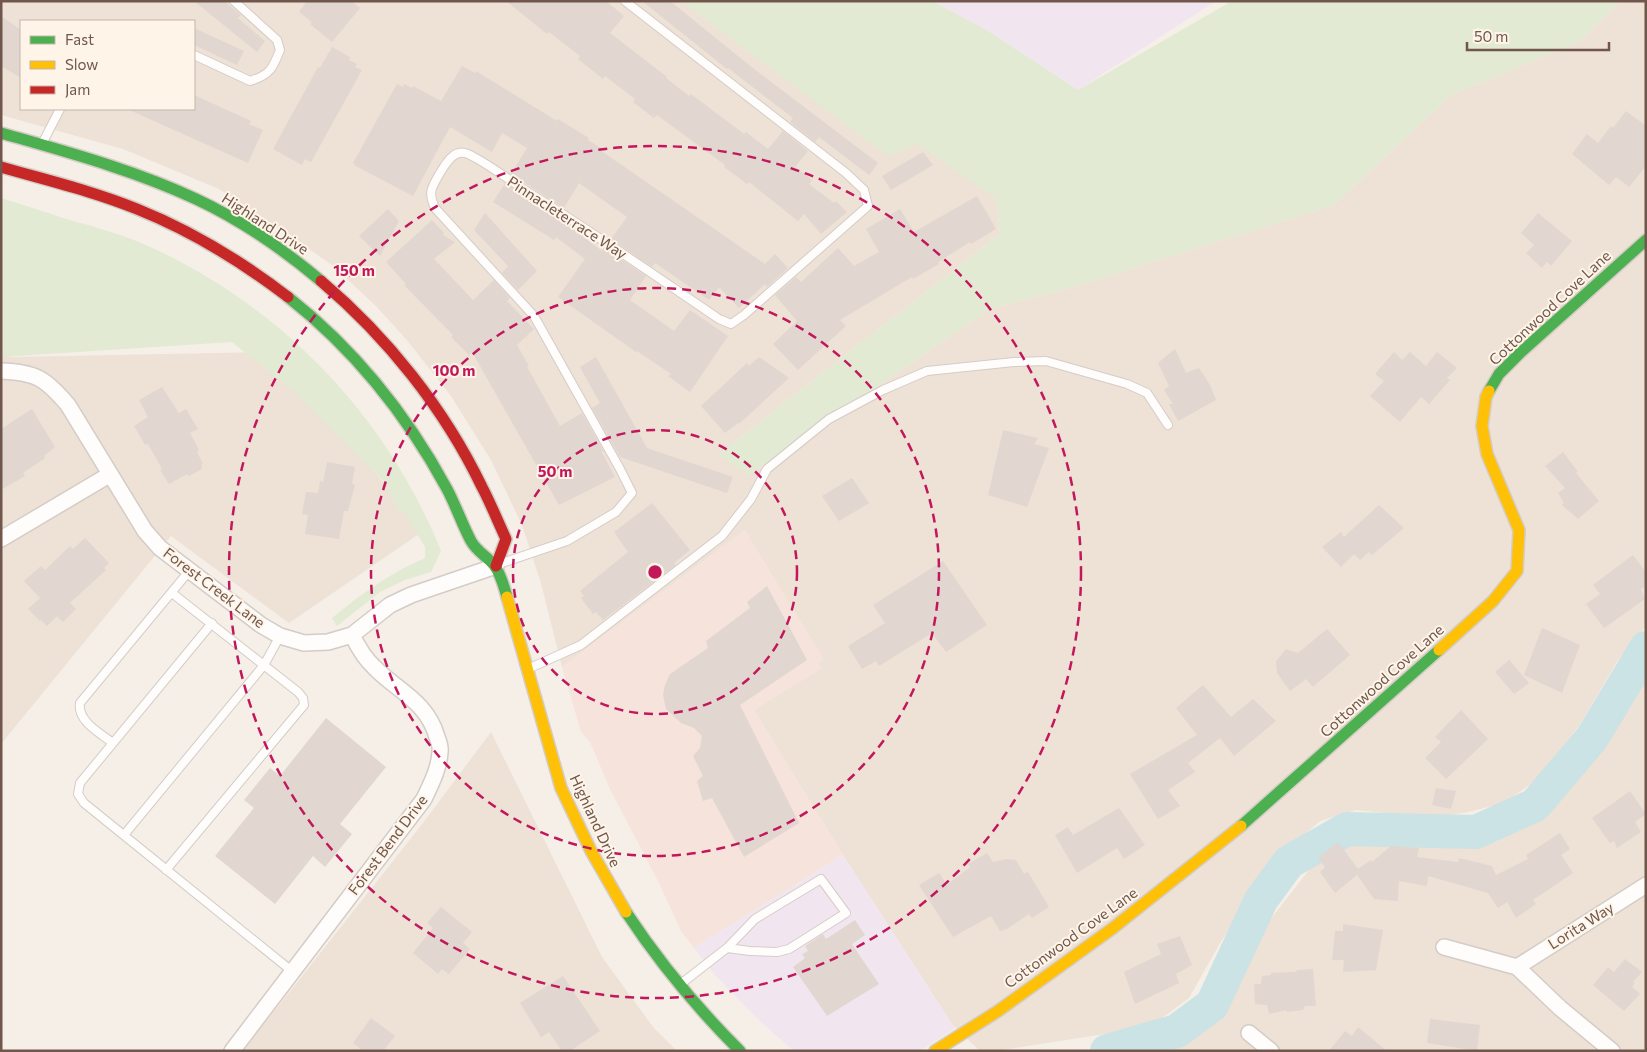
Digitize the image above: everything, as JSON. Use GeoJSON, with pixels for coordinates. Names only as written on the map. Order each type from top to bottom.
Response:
{"type":"FeatureCollection","features":[{"type":"Feature","properties":{"kind":"main road","name":"Highland Drive"},"geometry":{"type":"LineString","coordinates":[[1,132],[119,167],[199,200],[239,222],[311,272],[342,299],[401,361],[429,397],[458,441],[493,507],[506,539],[496,566],[520,636],[559,782],[582,833],[631,921],[678,986],[740,1051]]}},
{"type":"Feature","properties":{"kind":"main road"},"geometry":{"type":"LineString","coordinates":[[1,167],[97,195],[137,209],[171,224],[233,258],[290,299],[343,346],[368,372],[411,430],[432,463],[452,498],[475,549],[496,566]]}},
{"type":"Feature","properties":{"kind":"main road","name":"Cottonwood Cove Lane"},"geometry":{"type":"LineString","coordinates":[[935,1051],[998,1011],[1113,928],[1230,835],[1361,721],[1493,602],[1517,571],[1519,530],[1487,454],[1482,426],[1486,398],[1499,374],[1520,353],[1646,240]]}},
{"type":"Feature","properties":{"kind":"street","name":"Forest Creek Lane"},"geometry":{"type":"LineString","coordinates":[[1,371],[21,372],[38,377],[55,390],[68,405],[109,475],[145,531],[160,548],[261,625],[280,636],[304,643],[328,642],[352,635],[390,605],[411,595],[496,566]]}},
{"type":"Feature","properties":{"kind":"street"},"geometry":{"type":"LineString","coordinates":[[1,539],[109,475]]}},
{"type":"Feature","properties":{"kind":"street","name":"Forest Bend Drive"},"geometry":{"type":"LineString","coordinates":[[232,1051],[424,799],[436,775],[441,750],[434,727],[426,713],[412,697],[374,668],[363,655],[352,635]]}},
{"type":"Feature","properties":{"kind":"street","name":"Lorita Way"},"geometry":{"type":"LineString","coordinates":[[1517,967],[1646,885]]}},
{"type":"Feature","properties":{"kind":"street"},"geometry":{"type":"LineString","coordinates":[[1444,947],[1517,967],[1560,1008],[1612,1051]]}},
{"type":"Feature","properties":{"kind":"street"},"geometry":{"type":"LineString","coordinates":[[1249,1032],[1271,1051]]}},
{"type":"Feature","properties":{"kind":"lane"},"geometry":{"type":"LineString","coordinates":[[195,55],[250,81],[264,77],[273,67],[280,50],[277,40],[234,1]]}},
{"type":"Feature","properties":{"kind":"lane","name":"Pinnacleterrace Way"},"geometry":{"type":"LineString","coordinates":[[496,566],[567,541],[616,512],[632,493],[534,316],[435,208],[430,197],[434,184],[455,154],[464,153],[481,162],[573,220],[719,319],[731,324],[744,315],[868,206],[864,190],[846,172],[625,1]]}},
{"type":"Feature","properties":{"kind":"lane"},"geometry":{"type":"LineString","coordinates":[[42,144],[59,110]]}},
{"type":"Feature","properties":{"kind":"lane"},"geometry":{"type":"LineString","coordinates":[[528,669],[581,645],[722,536],[751,499],[767,468],[830,419],[883,390],[927,371],[1014,362],[1046,361],[1127,384],[1147,393],[1168,425]]}},
{"type":"Feature","properties":{"kind":"lane"},"geometry":{"type":"LineString","coordinates":[[113,743],[85,721],[79,709],[80,703],[190,570]]}},
{"type":"Feature","properties":{"kind":"lane"},"geometry":{"type":"LineString","coordinates":[[166,870],[304,705],[303,698],[298,692],[172,593]]}},
{"type":"Feature","properties":{"kind":"lane"},"geometry":{"type":"LineString","coordinates":[[212,623],[80,783],[78,794],[84,803],[293,972]]}},
{"type":"Feature","properties":{"kind":"lane"},"geometry":{"type":"LineString","coordinates":[[124,835],[264,665],[280,636]]}},
{"type":"Feature","properties":{"kind":"lane"},"geometry":{"type":"LineString","coordinates":[[678,986],[727,948],[755,919],[821,879],[846,912],[789,949],[777,952],[727,948]]}},
{"type":"Feature","properties":{"kind":"shaded area"},"geometry":{"type":"Polygon","coordinates":[[[1,1],[917,1],[996,198],[1000,234],[719,454],[750,474],[990,309],[1073,287],[1334,205],[1451,95],[1580,41],[1620,1],[1646,1],[1646,626],[1618,660],[1579,726],[1536,780],[1504,803],[1432,818],[1356,810],[1320,821],[1276,859],[1220,943],[1189,998],[1150,1027],[995,1051],[980,1051],[952,1024],[843,855],[754,710],[820,669],[745,530],[562,667],[541,583],[522,525],[491,460],[451,396],[406,339],[376,306],[332,265],[282,230],[219,189],[123,149],[1,115],[1,1]]]}},
{"type":"Feature","properties":{"kind":"shaded area"},"geometry":{"type":"Polygon","coordinates":[[[932,1],[1216,1],[1078,90],[985,29],[932,1]]]}},
{"type":"Feature","properties":{"kind":"shaded area"},"geometry":{"type":"Polygon","coordinates":[[[268,352],[414,516],[419,534],[289,623],[171,536],[1,744],[1,356],[268,352]]]}},
{"type":"Feature","properties":{"kind":"shaded area"},"geometry":{"type":"Polygon","coordinates":[[[745,530],[824,659],[819,663],[821,669],[754,710],[843,855],[694,948],[681,931],[659,883],[610,789],[590,742],[581,732],[562,667],[745,530]]]}},
{"type":"Feature","properties":{"kind":"shaded area"},"geometry":{"type":"Polygon","coordinates":[[[1646,674],[1646,1051],[1155,1051],[1216,1014],[1226,999],[1258,935],[1327,847],[1350,835],[1396,838],[1443,846],[1478,848],[1498,841],[1563,787],[1601,740],[1646,674]]]}},
{"type":"Feature","properties":{"kind":"shaded area"},"geometry":{"type":"Polygon","coordinates":[[[491,732],[602,957],[653,1027],[677,1051],[241,1051],[423,823],[491,732]]]}},
{"type":"Feature","properties":{"kind":"shaded area"},"geometry":{"type":"Polygon","coordinates":[[[843,855],[956,1028],[919,1051],[794,1051],[742,1003],[715,975],[694,948],[843,855]]]}},
{"type":"Feature","properties":{"kind":"green space"},"geometry":{"type":"Polygon","coordinates":[[[681,1],[932,1],[985,29],[1078,90],[1232,1],[1620,1],[1580,41],[1451,95],[1334,205],[1073,287],[990,309],[750,474],[730,463],[719,454],[1000,234],[996,198],[917,144],[888,156],[681,1]]]}},
{"type":"Feature","properties":{"kind":"green space"},"geometry":{"type":"Polygon","coordinates":[[[1,198],[112,232],[159,251],[206,276],[250,305],[291,338],[328,375],[362,414],[393,457],[419,503],[441,551],[431,572],[405,580],[380,592],[337,626],[332,618],[376,585],[400,570],[425,558],[425,547],[405,514],[398,509],[384,481],[292,390],[232,342],[1,357],[1,198]]]}},
{"type":"Feature","properties":{"kind":"building"},"geometry":{"type":"Polygon","coordinates":[[[194,1],[224,1],[241,15],[238,18],[265,41],[257,52],[194,1]]]}},
{"type":"Feature","properties":{"kind":"building"},"geometry":{"type":"Polygon","coordinates":[[[307,1],[351,1],[360,8],[332,42],[299,12],[307,1]]]}},
{"type":"Feature","properties":{"kind":"building"},"geometry":{"type":"Polygon","coordinates":[[[506,1],[606,1],[624,16],[610,33],[689,96],[691,94],[744,134],[746,132],[768,149],[783,131],[808,151],[795,167],[812,180],[809,184],[834,203],[836,201],[847,212],[821,234],[804,214],[798,221],[749,182],[747,184],[724,167],[725,165],[657,115],[654,118],[633,102],[635,99],[605,76],[603,79],[578,59],[580,56],[549,32],[547,34],[506,1]]]}},
{"type":"Feature","properties":{"kind":"building"},"geometry":{"type":"Polygon","coordinates":[[[642,1],[670,1],[749,65],[878,163],[869,175],[819,137],[815,142],[790,122],[793,118],[727,69],[642,1]]]}},
{"type":"Feature","properties":{"kind":"building"},"geometry":{"type":"Polygon","coordinates":[[[1,16],[20,29],[20,77],[1,66],[1,16]]]}},
{"type":"Feature","properties":{"kind":"building"},"geometry":{"type":"Polygon","coordinates":[[[195,28],[244,51],[237,65],[195,45],[195,28]]]}},
{"type":"Feature","properties":{"kind":"building"},"geometry":{"type":"Polygon","coordinates":[[[332,47],[350,57],[349,60],[357,64],[355,67],[362,70],[311,162],[305,159],[302,165],[273,149],[318,67],[320,68],[332,47]]]}},
{"type":"Feature","properties":{"kind":"building"},"geometry":{"type":"Polygon","coordinates":[[[462,66],[475,73],[476,71],[557,121],[558,119],[589,138],[588,140],[601,148],[600,150],[765,264],[775,254],[788,268],[767,287],[765,284],[739,308],[719,287],[709,300],[655,263],[652,267],[611,239],[627,217],[579,183],[564,208],[511,174],[527,148],[502,133],[492,152],[450,127],[413,196],[354,165],[353,163],[397,84],[403,87],[404,84],[412,88],[413,86],[441,101],[462,66]]]}},
{"type":"Feature","properties":{"kind":"building"},"geometry":{"type":"Polygon","coordinates":[[[195,95],[251,121],[249,124],[263,130],[248,163],[129,110],[195,110],[195,95]]]}},
{"type":"Feature","properties":{"kind":"building"},"geometry":{"type":"Polygon","coordinates":[[[1626,111],[1646,126],[1646,166],[1629,187],[1616,177],[1609,185],[1572,154],[1587,134],[1598,143],[1626,111]]]}},
{"type":"Feature","properties":{"kind":"building"},"geometry":{"type":"Polygon","coordinates":[[[923,152],[933,165],[891,190],[882,176],[923,152]]]}},
{"type":"Feature","properties":{"kind":"building"},"geometry":{"type":"Polygon","coordinates":[[[505,183],[558,218],[602,251],[604,248],[646,276],[630,300],[674,331],[690,310],[728,336],[690,392],[668,376],[671,374],[636,352],[558,297],[585,259],[556,237],[554,240],[493,202],[505,183]]]}},
{"type":"Feature","properties":{"kind":"building"},"geometry":{"type":"Polygon","coordinates":[[[977,196],[996,229],[971,244],[970,242],[938,262],[939,264],[913,279],[912,277],[840,320],[846,326],[798,370],[773,344],[797,321],[775,295],[796,277],[801,282],[838,248],[854,266],[879,252],[866,229],[900,209],[914,232],[977,196]]]}},
{"type":"Feature","properties":{"kind":"building"},"geometry":{"type":"Polygon","coordinates":[[[388,209],[399,221],[380,256],[359,236],[388,209]]]}},
{"type":"Feature","properties":{"kind":"building"},"geometry":{"type":"Polygon","coordinates":[[[485,213],[537,271],[518,290],[502,273],[508,266],[474,230],[485,213]]]}},
{"type":"Feature","properties":{"kind":"building"},"geometry":{"type":"Polygon","coordinates":[[[1538,213],[1572,241],[1551,266],[1547,262],[1542,268],[1526,253],[1534,245],[1521,233],[1538,213]]]}},
{"type":"Feature","properties":{"kind":"building"},"geometry":{"type":"Polygon","coordinates":[[[432,220],[444,233],[443,235],[455,242],[434,259],[473,300],[494,280],[510,298],[507,301],[534,329],[517,345],[560,426],[582,413],[604,452],[601,451],[615,477],[559,505],[472,352],[469,355],[451,337],[453,335],[404,285],[406,284],[386,262],[432,220]]]}},
{"type":"Feature","properties":{"kind":"building"},"geometry":{"type":"Polygon","coordinates":[[[1175,349],[1186,373],[1199,368],[1210,385],[1216,400],[1178,421],[1169,404],[1173,404],[1164,390],[1169,386],[1158,363],[1175,349]]]}},
{"type":"Feature","properties":{"kind":"building"},"geometry":{"type":"Polygon","coordinates":[[[1394,352],[1402,360],[1410,352],[1426,366],[1437,352],[1457,368],[1447,378],[1450,380],[1429,404],[1421,397],[1400,422],[1370,396],[1384,381],[1375,374],[1394,352]]]}},
{"type":"Feature","properties":{"kind":"building"},"geometry":{"type":"Polygon","coordinates":[[[596,357],[647,448],[733,477],[727,493],[620,457],[592,408],[600,403],[580,367],[596,357]]]}},
{"type":"Feature","properties":{"kind":"building"},"geometry":{"type":"Polygon","coordinates":[[[759,357],[789,378],[739,424],[725,433],[701,406],[747,363],[749,366],[759,357]]]}},
{"type":"Feature","properties":{"kind":"building"},"geometry":{"type":"Polygon","coordinates":[[[162,387],[179,413],[186,409],[198,429],[190,433],[199,450],[197,452],[203,464],[201,465],[202,469],[189,476],[187,474],[169,484],[148,444],[145,445],[134,426],[148,417],[139,400],[162,387]]]}},
{"type":"Feature","properties":{"kind":"building"},"geometry":{"type":"Polygon","coordinates":[[[32,409],[55,447],[44,456],[45,458],[23,473],[25,476],[1,490],[1,429],[32,409]]]}},
{"type":"Feature","properties":{"kind":"building"},"geometry":{"type":"Polygon","coordinates":[[[1003,430],[1038,438],[1034,444],[1049,448],[1027,507],[988,495],[1003,430]]]}},
{"type":"Feature","properties":{"kind":"building"},"geometry":{"type":"Polygon","coordinates":[[[1563,452],[1578,472],[1576,473],[1599,501],[1578,519],[1562,505],[1564,503],[1558,493],[1565,488],[1545,466],[1563,452]]]}},
{"type":"Feature","properties":{"kind":"building"},"geometry":{"type":"Polygon","coordinates":[[[327,462],[355,467],[352,484],[355,485],[348,511],[344,511],[339,539],[305,534],[308,515],[302,514],[306,492],[318,493],[320,481],[323,482],[327,462]]]}},
{"type":"Feature","properties":{"kind":"building"},"geometry":{"type":"Polygon","coordinates":[[[852,478],[869,503],[839,521],[822,496],[852,478]]]}},
{"type":"Feature","properties":{"kind":"building"},"geometry":{"type":"Polygon","coordinates":[[[652,503],[690,550],[674,563],[676,565],[603,620],[596,612],[593,614],[581,598],[584,596],[580,591],[628,552],[614,532],[652,503]]]}},
{"type":"Feature","properties":{"kind":"building"},"geometry":{"type":"Polygon","coordinates":[[[1379,505],[1404,528],[1372,555],[1369,552],[1360,560],[1354,554],[1341,567],[1322,547],[1341,532],[1344,537],[1379,505]]]}},
{"type":"Feature","properties":{"kind":"building"},"geometry":{"type":"Polygon","coordinates":[[[85,538],[109,563],[104,568],[106,570],[70,603],[76,609],[63,622],[57,616],[47,626],[28,609],[40,598],[24,581],[41,566],[45,570],[70,546],[73,549],[85,538]]]}},
{"type":"Feature","properties":{"kind":"building"},"geometry":{"type":"Polygon","coordinates":[[[1633,555],[1646,572],[1646,586],[1641,589],[1645,599],[1604,628],[1586,604],[1600,594],[1593,585],[1633,555]]]}},
{"type":"Feature","properties":{"kind":"building"},"geometry":{"type":"Polygon","coordinates":[[[943,561],[987,625],[946,652],[932,633],[879,666],[876,661],[862,669],[848,646],[885,623],[873,605],[943,561]]]}},
{"type":"Feature","properties":{"kind":"building"},"geometry":{"type":"Polygon","coordinates":[[[767,586],[807,660],[740,705],[799,823],[744,857],[712,798],[703,801],[697,781],[703,776],[693,756],[700,748],[702,736],[694,728],[681,723],[666,709],[663,695],[670,674],[708,648],[706,641],[750,608],[747,602],[767,586]]]}},
{"type":"Feature","properties":{"kind":"building"},"geometry":{"type":"Polygon","coordinates":[[[1542,628],[1580,645],[1562,693],[1524,675],[1542,628]]]}},
{"type":"Feature","properties":{"kind":"building"},"geometry":{"type":"Polygon","coordinates":[[[1327,629],[1350,655],[1313,687],[1306,679],[1290,691],[1277,673],[1276,661],[1286,649],[1298,653],[1327,629]]]}},
{"type":"Feature","properties":{"kind":"building"},"geometry":{"type":"Polygon","coordinates":[[[1509,660],[1529,683],[1514,694],[1495,672],[1509,660]]]}},
{"type":"Feature","properties":{"kind":"building"},"geometry":{"type":"Polygon","coordinates":[[[1203,685],[1231,717],[1253,699],[1276,721],[1234,756],[1220,738],[1188,763],[1195,772],[1168,790],[1180,806],[1158,819],[1130,774],[1197,735],[1176,708],[1203,685]]]}},
{"type":"Feature","properties":{"kind":"building"},"geometry":{"type":"Polygon","coordinates":[[[1461,710],[1488,739],[1446,779],[1425,758],[1441,742],[1435,737],[1461,710]]]}},
{"type":"Feature","properties":{"kind":"building"},"geometry":{"type":"Polygon","coordinates":[[[326,718],[386,767],[340,824],[352,834],[325,867],[313,856],[275,904],[215,856],[254,808],[244,800],[270,768],[280,776],[326,718]]]}},
{"type":"Feature","properties":{"kind":"building"},"geometry":{"type":"Polygon","coordinates":[[[1436,788],[1456,791],[1451,809],[1432,805],[1436,788]]]}},
{"type":"Feature","properties":{"kind":"building"},"geometry":{"type":"Polygon","coordinates":[[[1630,791],[1646,814],[1635,822],[1641,832],[1617,848],[1614,841],[1610,843],[1592,818],[1630,791]]]}},
{"type":"Feature","properties":{"kind":"building"},"geometry":{"type":"Polygon","coordinates":[[[1119,808],[1145,845],[1124,859],[1117,848],[1077,873],[1055,835],[1068,827],[1073,835],[1119,808]]]}},
{"type":"Feature","properties":{"kind":"building"},"geometry":{"type":"Polygon","coordinates":[[[1560,833],[1570,849],[1561,855],[1573,873],[1533,900],[1536,904],[1516,918],[1507,902],[1498,908],[1488,893],[1428,876],[1427,886],[1399,881],[1398,901],[1374,899],[1357,875],[1335,893],[1320,872],[1325,867],[1318,858],[1338,842],[1358,869],[1371,860],[1372,862],[1391,846],[1419,848],[1417,857],[1458,862],[1459,858],[1492,866],[1496,875],[1528,859],[1526,855],[1560,833]]]}},
{"type":"Feature","properties":{"kind":"building"},"geometry":{"type":"Polygon","coordinates":[[[987,853],[993,862],[1007,859],[1016,860],[1024,874],[1028,872],[1049,907],[1032,918],[1029,914],[1007,929],[1000,931],[991,916],[953,937],[919,885],[939,873],[947,885],[970,867],[968,864],[987,853]]]}},
{"type":"Feature","properties":{"kind":"building"},"geometry":{"type":"Polygon","coordinates":[[[441,907],[472,932],[463,943],[470,949],[449,974],[442,969],[438,974],[413,953],[433,928],[427,923],[441,907]]]}},
{"type":"Feature","properties":{"kind":"building"},"geometry":{"type":"Polygon","coordinates":[[[855,920],[865,935],[852,944],[879,984],[827,1016],[793,967],[805,958],[802,954],[808,951],[805,946],[823,934],[826,939],[855,920]]]}},
{"type":"Feature","properties":{"kind":"building"},"geometry":{"type":"Polygon","coordinates":[[[1343,924],[1383,930],[1376,970],[1343,972],[1344,960],[1332,960],[1335,931],[1343,931],[1343,924]]]}},
{"type":"Feature","properties":{"kind":"building"},"geometry":{"type":"Polygon","coordinates":[[[1180,936],[1192,965],[1176,974],[1179,983],[1135,1004],[1124,972],[1161,954],[1157,944],[1180,936]]]}},
{"type":"Feature","properties":{"kind":"building"},"geometry":{"type":"Polygon","coordinates":[[[1625,959],[1642,972],[1633,982],[1635,983],[1632,987],[1640,994],[1624,1011],[1593,985],[1608,967],[1614,972],[1625,959]]]}},
{"type":"Feature","properties":{"kind":"building"},"geometry":{"type":"Polygon","coordinates":[[[1313,969],[1316,1006],[1305,1006],[1303,1010],[1287,1012],[1287,1010],[1269,1014],[1267,1005],[1255,1004],[1254,984],[1261,984],[1262,976],[1271,975],[1271,973],[1313,969]]]}},
{"type":"Feature","properties":{"kind":"building"},"geometry":{"type":"Polygon","coordinates":[[[563,976],[600,1031],[570,1051],[562,1051],[549,1032],[541,1037],[520,1003],[563,976]]]}},
{"type":"Feature","properties":{"kind":"building"},"geometry":{"type":"Polygon","coordinates":[[[371,1018],[395,1036],[383,1051],[363,1051],[353,1043],[371,1018]]]}},
{"type":"Feature","properties":{"kind":"building"},"geometry":{"type":"Polygon","coordinates":[[[1430,1019],[1480,1025],[1477,1051],[1427,1043],[1430,1019]]]}},
{"type":"Feature","properties":{"kind":"building"},"geometry":{"type":"Polygon","coordinates":[[[1358,1027],[1387,1051],[1329,1051],[1345,1031],[1352,1036],[1358,1027]]]}},
{"type":"Feature","properties":{"kind":"waterway"},"geometry":{"type":"LineString","coordinates":[[1107,1051],[1177,1031],[1212,1005],[1261,900],[1289,862],[1347,829],[1476,832],[1535,805],[1592,738],[1646,648]]}},
{"type":"Feature","properties":{"kind":"traffic: fast"},"geometry":{"type":"LineString","coordinates":[[1,133],[124,170],[196,199],[229,216],[261,236],[321,281]]}},
{"type":"Feature","properties":{"kind":"traffic: fast"},"geometry":{"type":"LineString","coordinates":[[1489,391],[1499,374],[1520,353],[1646,240]]}},
{"type":"Feature","properties":{"kind":"traffic: fast"},"geometry":{"type":"LineString","coordinates":[[288,297],[312,317],[357,361],[397,409],[447,489],[471,541],[496,569],[507,597]]}},
{"type":"Feature","properties":{"kind":"traffic: fast"},"geometry":{"type":"LineString","coordinates":[[1241,826],[1439,650]]}},
{"type":"Feature","properties":{"kind":"traffic: fast"},"geometry":{"type":"LineString","coordinates":[[626,912],[679,984],[740,1051]]}},
{"type":"Feature","properties":{"kind":"traffic: slow"},"geometry":{"type":"LineString","coordinates":[[1439,650],[1493,601],[1517,571],[1519,530],[1487,454],[1482,426],[1486,397],[1489,391]]}},
{"type":"Feature","properties":{"kind":"traffic: slow"},"geometry":{"type":"LineString","coordinates":[[507,597],[561,788],[591,851],[626,912]]}},
{"type":"Feature","properties":{"kind":"traffic: slow"},"geometry":{"type":"LineString","coordinates":[[935,1051],[998,1011],[1113,928],[1241,826]]}},
{"type":"Feature","properties":{"kind":"traffic: jam"},"geometry":{"type":"LineString","coordinates":[[1,167],[104,197],[177,227],[216,248],[288,297]]}},
{"type":"Feature","properties":{"kind":"traffic: jam"},"geometry":{"type":"LineString","coordinates":[[321,281],[369,326],[391,350],[412,375],[450,429],[485,493],[506,539],[496,566]]}}]}
